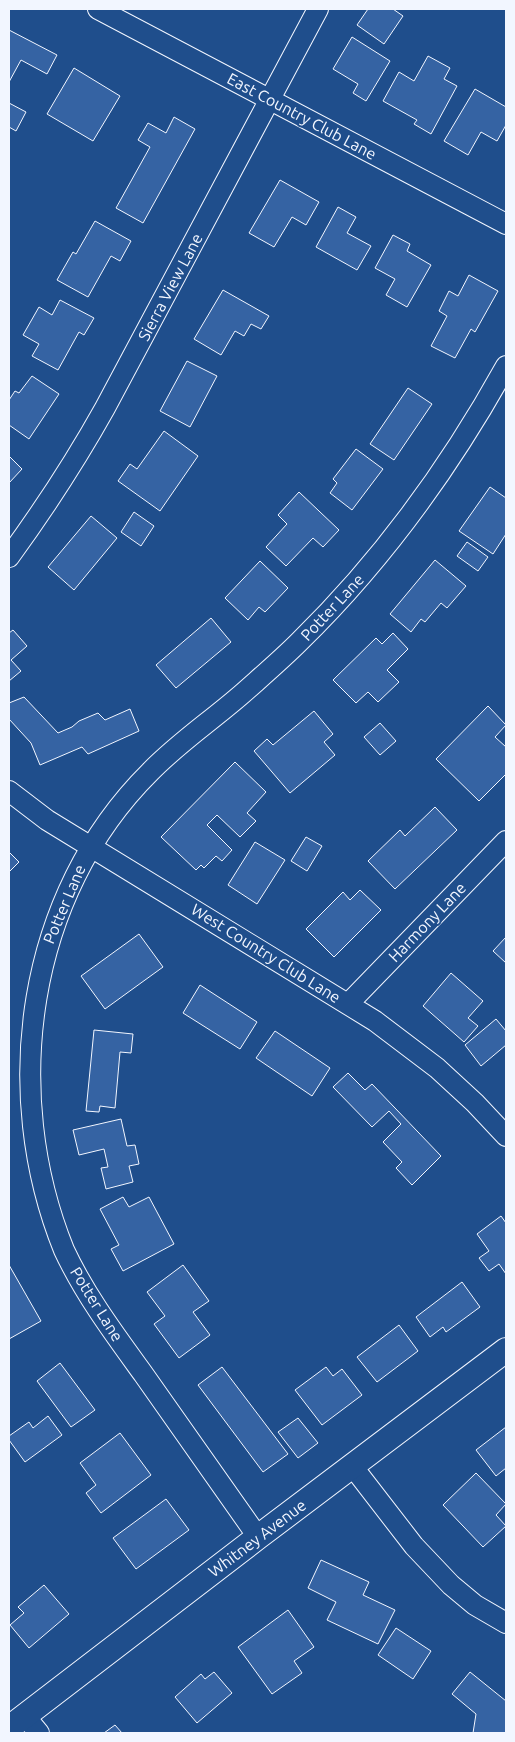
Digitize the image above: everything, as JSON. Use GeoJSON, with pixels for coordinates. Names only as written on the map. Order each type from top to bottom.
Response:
{"type":"FeatureCollection","features":[{"type":"Feature","properties":{"kind":"street","name":"East Country Club Lane"},"geometry":{"type":"LineString","coordinates":[[98,9],[506,224]]}},
{"type":"Feature","properties":{"kind":"street","name":"Sierra View Lane"},"geometry":{"type":"LineString","coordinates":[[9,557],[42,513],[106,408],[318,9]]}},
{"type":"Feature","properties":{"kind":"street","name":"Potter Lane"},"geometry":{"type":"LineString","coordinates":[[258,1537],[115,1335],[85,1289],[64,1250],[39,1179],[31,1135],[26,1090],[27,1046],[32,1001],[42,958],[56,915],[75,874],[91,846],[119,806],[149,772],[241,695],[292,648],[354,584],[405,522],[451,458],[506,366]]}},
{"type":"Feature","properties":{"kind":"street","name":"West Country Club Lane"},"geometry":{"type":"LineString","coordinates":[[9,791],[47,820],[375,1021],[437,1068],[475,1103],[506,1136]]}},
{"type":"Feature","properties":{"kind":"street","name":"Harmony Lane"},"geometry":{"type":"LineString","coordinates":[[348,1004],[506,841]]}},
{"type":"Feature","properties":{"kind":"street","name":"Whitney Avenue"},"geometry":{"type":"LineString","coordinates":[[24,1725],[258,1537],[506,1350]]}},
{"type":"Feature","properties":{"kind":"street"},"geometry":{"type":"LineString","coordinates":[[353,1467],[414,1546],[451,1585],[475,1605],[506,1623]]}},
{"type":"Feature","properties":{"kind":"building"},"geometry":{"type":"Polygon","coordinates":[[[368,9],[393,9],[403,16],[384,44],[357,25],[368,9]]]}},
{"type":"Feature","properties":{"kind":"building"},"geometry":{"type":"Polygon","coordinates":[[[9,30],[57,55],[47,74],[21,60],[9,82],[9,30]]]}},
{"type":"Feature","properties":{"kind":"building"},"geometry":{"type":"Polygon","coordinates":[[[352,37],[390,61],[366,101],[353,93],[358,84],[333,69],[352,37]]]}},
{"type":"Feature","properties":{"kind":"building"},"geometry":{"type":"Polygon","coordinates":[[[428,56],[450,68],[444,79],[457,86],[431,134],[414,124],[417,120],[383,101],[399,72],[414,81],[428,56]]]}},
{"type":"Feature","properties":{"kind":"building"},"geometry":{"type":"Polygon","coordinates":[[[74,68],[120,96],[93,141],[47,114],[74,68]]]}},
{"type":"Feature","properties":{"kind":"building"},"geometry":{"type":"Polygon","coordinates":[[[475,89],[506,107],[506,125],[497,141],[481,132],[468,155],[444,141],[475,89]]]}},
{"type":"Feature","properties":{"kind":"building"},"geometry":{"type":"Polygon","coordinates":[[[9,103],[26,112],[16,131],[9,127],[9,103]]]}},
{"type":"Feature","properties":{"kind":"building"},"geometry":{"type":"Polygon","coordinates":[[[174,117],[195,129],[143,223],[116,208],[150,147],[138,140],[148,123],[166,133],[174,117]]]}},
{"type":"Feature","properties":{"kind":"building"},"geometry":{"type":"Polygon","coordinates":[[[280,180],[319,202],[306,225],[292,217],[274,247],[249,233],[280,180]]]}},
{"type":"Feature","properties":{"kind":"building"},"geometry":{"type":"Polygon","coordinates":[[[338,207],[356,217],[347,233],[371,246],[357,270],[316,247],[338,207]]]}},
{"type":"Feature","properties":{"kind":"building"},"geometry":{"type":"Polygon","coordinates":[[[95,221],[131,241],[120,261],[111,256],[88,297],[57,280],[73,252],[76,254],[95,221]]]}},
{"type":"Feature","properties":{"kind":"building"},"geometry":{"type":"Polygon","coordinates":[[[393,235],[410,244],[407,251],[431,265],[407,307],[386,295],[395,279],[375,268],[393,235]]]}},
{"type":"Feature","properties":{"kind":"building"},"geometry":{"type":"Polygon","coordinates":[[[469,275],[498,291],[475,332],[471,329],[455,358],[431,346],[447,316],[439,311],[449,291],[458,296],[469,275]]]}},
{"type":"Feature","properties":{"kind":"building"},"geometry":{"type":"Polygon","coordinates":[[[223,290],[269,316],[261,329],[251,324],[244,336],[235,331],[221,355],[194,339],[223,290]]]}},
{"type":"Feature","properties":{"kind":"building"},"geometry":{"type":"Polygon","coordinates":[[[60,300],[94,318],[84,335],[79,332],[58,370],[32,356],[39,344],[23,335],[39,307],[52,315],[60,300]]]}},
{"type":"Feature","properties":{"kind":"building"},"geometry":{"type":"Polygon","coordinates":[[[187,361],[217,376],[190,427],[160,411],[187,361]]]}},
{"type":"Feature","properties":{"kind":"building"},"geometry":{"type":"Polygon","coordinates":[[[32,376],[59,394],[29,439],[9,425],[9,400],[15,391],[19,393],[32,376]]]}},
{"type":"Feature","properties":{"kind":"building"},"geometry":{"type":"Polygon","coordinates":[[[408,388],[432,404],[394,460],[370,444],[408,388]]]}},
{"type":"Feature","properties":{"kind":"building"},"geometry":{"type":"Polygon","coordinates":[[[164,431],[198,456],[160,511],[118,481],[130,464],[137,469],[164,431]]]}},
{"type":"Feature","properties":{"kind":"building"},"geometry":{"type":"Polygon","coordinates":[[[356,449],[383,469],[352,510],[330,493],[337,483],[333,479],[356,449]]]}},
{"type":"Feature","properties":{"kind":"building"},"geometry":{"type":"Polygon","coordinates":[[[9,456],[22,469],[9,483],[9,456]]]}},
{"type":"Feature","properties":{"kind":"building"},"geometry":{"type":"Polygon","coordinates":[[[490,487],[506,498],[506,534],[493,554],[459,531],[490,487]]]}},
{"type":"Feature","properties":{"kind":"building"},"geometry":{"type":"Polygon","coordinates":[[[299,492],[339,530],[323,547],[313,538],[286,566],[266,547],[287,524],[278,515],[299,492]]]}},
{"type":"Feature","properties":{"kind":"building"},"geometry":{"type":"Polygon","coordinates":[[[134,512],[154,526],[141,546],[121,532],[134,512]]]}},
{"type":"Feature","properties":{"kind":"building"},"geometry":{"type":"Polygon","coordinates":[[[91,516],[117,538],[74,590],[48,567],[91,516]]]}},
{"type":"Feature","properties":{"kind":"building"},"geometry":{"type":"Polygon","coordinates":[[[467,542],[488,557],[478,571],[457,556],[467,542]]]}},
{"type":"Feature","properties":{"kind":"building"},"geometry":{"type":"Polygon","coordinates":[[[435,560],[466,586],[447,608],[441,603],[425,622],[421,619],[411,632],[390,614],[435,560]]]}},
{"type":"Feature","properties":{"kind":"building"},"geometry":{"type":"Polygon","coordinates":[[[260,561],[288,588],[265,612],[259,607],[248,620],[225,598],[260,561]]]}},
{"type":"Feature","properties":{"kind":"building"},"geometry":{"type":"Polygon","coordinates":[[[211,618],[231,642],[176,688],[156,665],[211,618]]]}},
{"type":"Feature","properties":{"kind":"building"},"geometry":{"type":"Polygon","coordinates":[[[13,630],[27,646],[11,660],[21,671],[9,681],[9,633],[13,630]]]}},
{"type":"Feature","properties":{"kind":"building"},"geometry":{"type":"Polygon","coordinates":[[[393,633],[408,649],[387,670],[399,682],[378,702],[368,692],[356,703],[333,680],[376,638],[382,644],[393,633]]]}},
{"type":"Feature","properties":{"kind":"building"},"geometry":{"type":"Polygon","coordinates":[[[24,697],[58,733],[98,713],[105,720],[130,709],[139,731],[88,754],[82,747],[40,765],[31,743],[9,719],[9,703],[24,697]]]}},
{"type":"Feature","properties":{"kind":"building"},"geometry":{"type":"Polygon","coordinates":[[[488,706],[506,725],[495,737],[506,747],[506,774],[479,801],[436,759],[488,706]]]}},
{"type":"Feature","properties":{"kind":"building"},"geometry":{"type":"Polygon","coordinates":[[[314,711],[333,734],[324,742],[335,755],[290,793],[254,751],[267,739],[273,745],[314,711]]]}},
{"type":"Feature","properties":{"kind":"building"},"geometry":{"type":"Polygon","coordinates":[[[380,723],[396,741],[380,755],[364,737],[380,723]]]}},
{"type":"Feature","properties":{"kind":"building"},"geometry":{"type":"Polygon","coordinates":[[[235,762],[266,792],[247,813],[256,821],[240,837],[217,815],[207,825],[232,850],[222,861],[216,856],[204,868],[201,865],[196,870],[161,837],[235,762]]]}},
{"type":"Feature","properties":{"kind":"building"},"geometry":{"type":"Polygon","coordinates":[[[435,807],[457,830],[395,889],[368,861],[400,830],[405,836],[435,807]]]}},
{"type":"Feature","properties":{"kind":"building"},"geometry":{"type":"Polygon","coordinates":[[[306,837],[322,846],[307,871],[291,861],[306,837]]]}},
{"type":"Feature","properties":{"kind":"building"},"geometry":{"type":"Polygon","coordinates":[[[255,842],[285,860],[257,904],[228,885],[255,842]]]}},
{"type":"Feature","properties":{"kind":"building"},"geometry":{"type":"Polygon","coordinates":[[[9,852],[19,862],[9,872],[9,852]]]}},
{"type":"Feature","properties":{"kind":"building"},"geometry":{"type":"Polygon","coordinates":[[[360,890],[381,910],[334,957],[306,929],[343,892],[350,900],[360,890]]]}},
{"type":"Feature","properties":{"kind":"building"},"geometry":{"type":"Polygon","coordinates":[[[139,934],[163,967],[105,1009],[81,976],[139,934]]]}},
{"type":"Feature","properties":{"kind":"building"},"geometry":{"type":"Polygon","coordinates":[[[506,937],[506,963],[493,951],[506,937]]]}},
{"type":"Feature","properties":{"kind":"building"},"geometry":{"type":"Polygon","coordinates":[[[451,973],[483,1001],[468,1018],[478,1026],[464,1042],[423,1006],[451,973]]]}},
{"type":"Feature","properties":{"kind":"building"},"geometry":{"type":"Polygon","coordinates":[[[200,985],[257,1022],[240,1049],[183,1013],[200,985]]]}},
{"type":"Feature","properties":{"kind":"building"},"geometry":{"type":"Polygon","coordinates":[[[496,1019],[506,1031],[506,1045],[481,1066],[465,1045],[496,1019]]]}},
{"type":"Feature","properties":{"kind":"building"},"geometry":{"type":"Polygon","coordinates":[[[94,1030],[133,1034],[131,1053],[120,1052],[115,1108],[100,1106],[99,1112],[86,1111],[94,1030]]]}},
{"type":"Feature","properties":{"kind":"building"},"geometry":{"type":"Polygon","coordinates":[[[275,1031],[330,1068],[312,1096],[256,1058],[275,1031]]]}},
{"type":"Feature","properties":{"kind":"building"},"geometry":{"type":"Polygon","coordinates":[[[348,1073],[365,1090],[372,1084],[441,1156],[412,1185],[396,1168],[402,1162],[383,1142],[401,1124],[389,1111],[372,1127],[333,1087],[348,1073]]]}},
{"type":"Feature","properties":{"kind":"building"},"geometry":{"type":"Polygon","coordinates":[[[121,1119],[127,1146],[135,1145],[139,1164],[129,1166],[133,1182],[106,1189],[101,1168],[108,1167],[104,1149],[79,1155],[73,1130],[121,1119]]]}},
{"type":"Feature","properties":{"kind":"building"},"geometry":{"type":"Polygon","coordinates":[[[123,1197],[129,1207],[149,1197],[174,1244],[123,1271],[111,1249],[119,1245],[100,1209],[123,1197]]]}},
{"type":"Feature","properties":{"kind":"building"},"geometry":{"type":"Polygon","coordinates":[[[501,1216],[506,1223],[506,1274],[499,1264],[489,1271],[479,1258],[489,1251],[477,1234],[501,1216]]]}},
{"type":"Feature","properties":{"kind":"building"},"geometry":{"type":"Polygon","coordinates":[[[9,1265],[41,1321],[9,1339],[9,1265]]]}},
{"type":"Feature","properties":{"kind":"building"},"geometry":{"type":"Polygon","coordinates":[[[183,1265],[209,1301],[193,1312],[210,1335],[179,1358],[154,1324],[165,1316],[147,1292],[183,1265]]]}},
{"type":"Feature","properties":{"kind":"building"},"geometry":{"type":"Polygon","coordinates":[[[462,1282],[480,1307],[446,1332],[443,1327],[430,1337],[416,1317],[462,1282]]]}},
{"type":"Feature","properties":{"kind":"building"},"geometry":{"type":"Polygon","coordinates":[[[399,1325],[418,1351],[377,1382],[357,1357],[399,1325]]]}},
{"type":"Feature","properties":{"kind":"building"},"geometry":{"type":"Polygon","coordinates":[[[60,1363],[95,1410],[71,1427],[37,1381],[60,1363]]]}},
{"type":"Feature","properties":{"kind":"building"},"geometry":{"type":"Polygon","coordinates":[[[222,1367],[288,1454],[263,1472],[198,1385],[222,1367]]]}},
{"type":"Feature","properties":{"kind":"building"},"geometry":{"type":"Polygon","coordinates":[[[326,1367],[333,1376],[342,1369],[362,1395],[322,1425],[295,1390],[326,1367]]]}},
{"type":"Feature","properties":{"kind":"building"},"geometry":{"type":"Polygon","coordinates":[[[48,1416],[62,1435],[25,1462],[9,1440],[9,1436],[29,1422],[33,1428],[48,1416]]]}},
{"type":"Feature","properties":{"kind":"building"},"geometry":{"type":"Polygon","coordinates":[[[298,1418],[318,1443],[298,1458],[278,1432],[298,1418]]]}},
{"type":"Feature","properties":{"kind":"building"},"geometry":{"type":"Polygon","coordinates":[[[506,1427],[506,1468],[496,1476],[476,1450],[506,1427]]]}},
{"type":"Feature","properties":{"kind":"building"},"geometry":{"type":"Polygon","coordinates":[[[120,1433],[151,1475],[101,1513],[86,1493],[96,1485],[80,1463],[120,1433]]]}},
{"type":"Feature","properties":{"kind":"building"},"geometry":{"type":"Polygon","coordinates":[[[476,1473],[506,1504],[496,1515],[506,1526],[483,1547],[443,1505],[476,1473]]]}},
{"type":"Feature","properties":{"kind":"building"},"geometry":{"type":"Polygon","coordinates":[[[166,1499],[189,1530],[136,1569],[113,1538],[166,1499]]]}},
{"type":"Feature","properties":{"kind":"building"},"geometry":{"type":"Polygon","coordinates":[[[321,1560],[369,1582],[363,1595],[395,1610],[378,1644],[327,1620],[336,1602],[308,1588],[321,1560]]]}},
{"type":"Feature","properties":{"kind":"building"},"geometry":{"type":"Polygon","coordinates":[[[44,1585],[69,1614],[29,1648],[10,1625],[24,1613],[18,1607],[44,1585]]]}},
{"type":"Feature","properties":{"kind":"building"},"geometry":{"type":"Polygon","coordinates":[[[288,1610],[314,1647],[294,1661],[302,1673],[272,1694],[238,1647],[288,1610]]]}},
{"type":"Feature","properties":{"kind":"building"},"geometry":{"type":"Polygon","coordinates":[[[396,1628],[431,1651],[413,1679],[378,1655],[396,1628]]]}},
{"type":"Feature","properties":{"kind":"building"},"geometry":{"type":"Polygon","coordinates":[[[214,1672],[232,1693],[197,1723],[175,1697],[201,1674],[205,1679],[214,1672]]]}},
{"type":"Feature","properties":{"kind":"building"},"geometry":{"type":"Polygon","coordinates":[[[470,1672],[506,1701],[506,1733],[473,1733],[476,1714],[452,1694],[470,1672]]]}},
{"type":"Feature","properties":{"kind":"building"},"geometry":{"type":"Polygon","coordinates":[[[115,1725],[122,1733],[104,1733],[115,1725]]]}}]}
